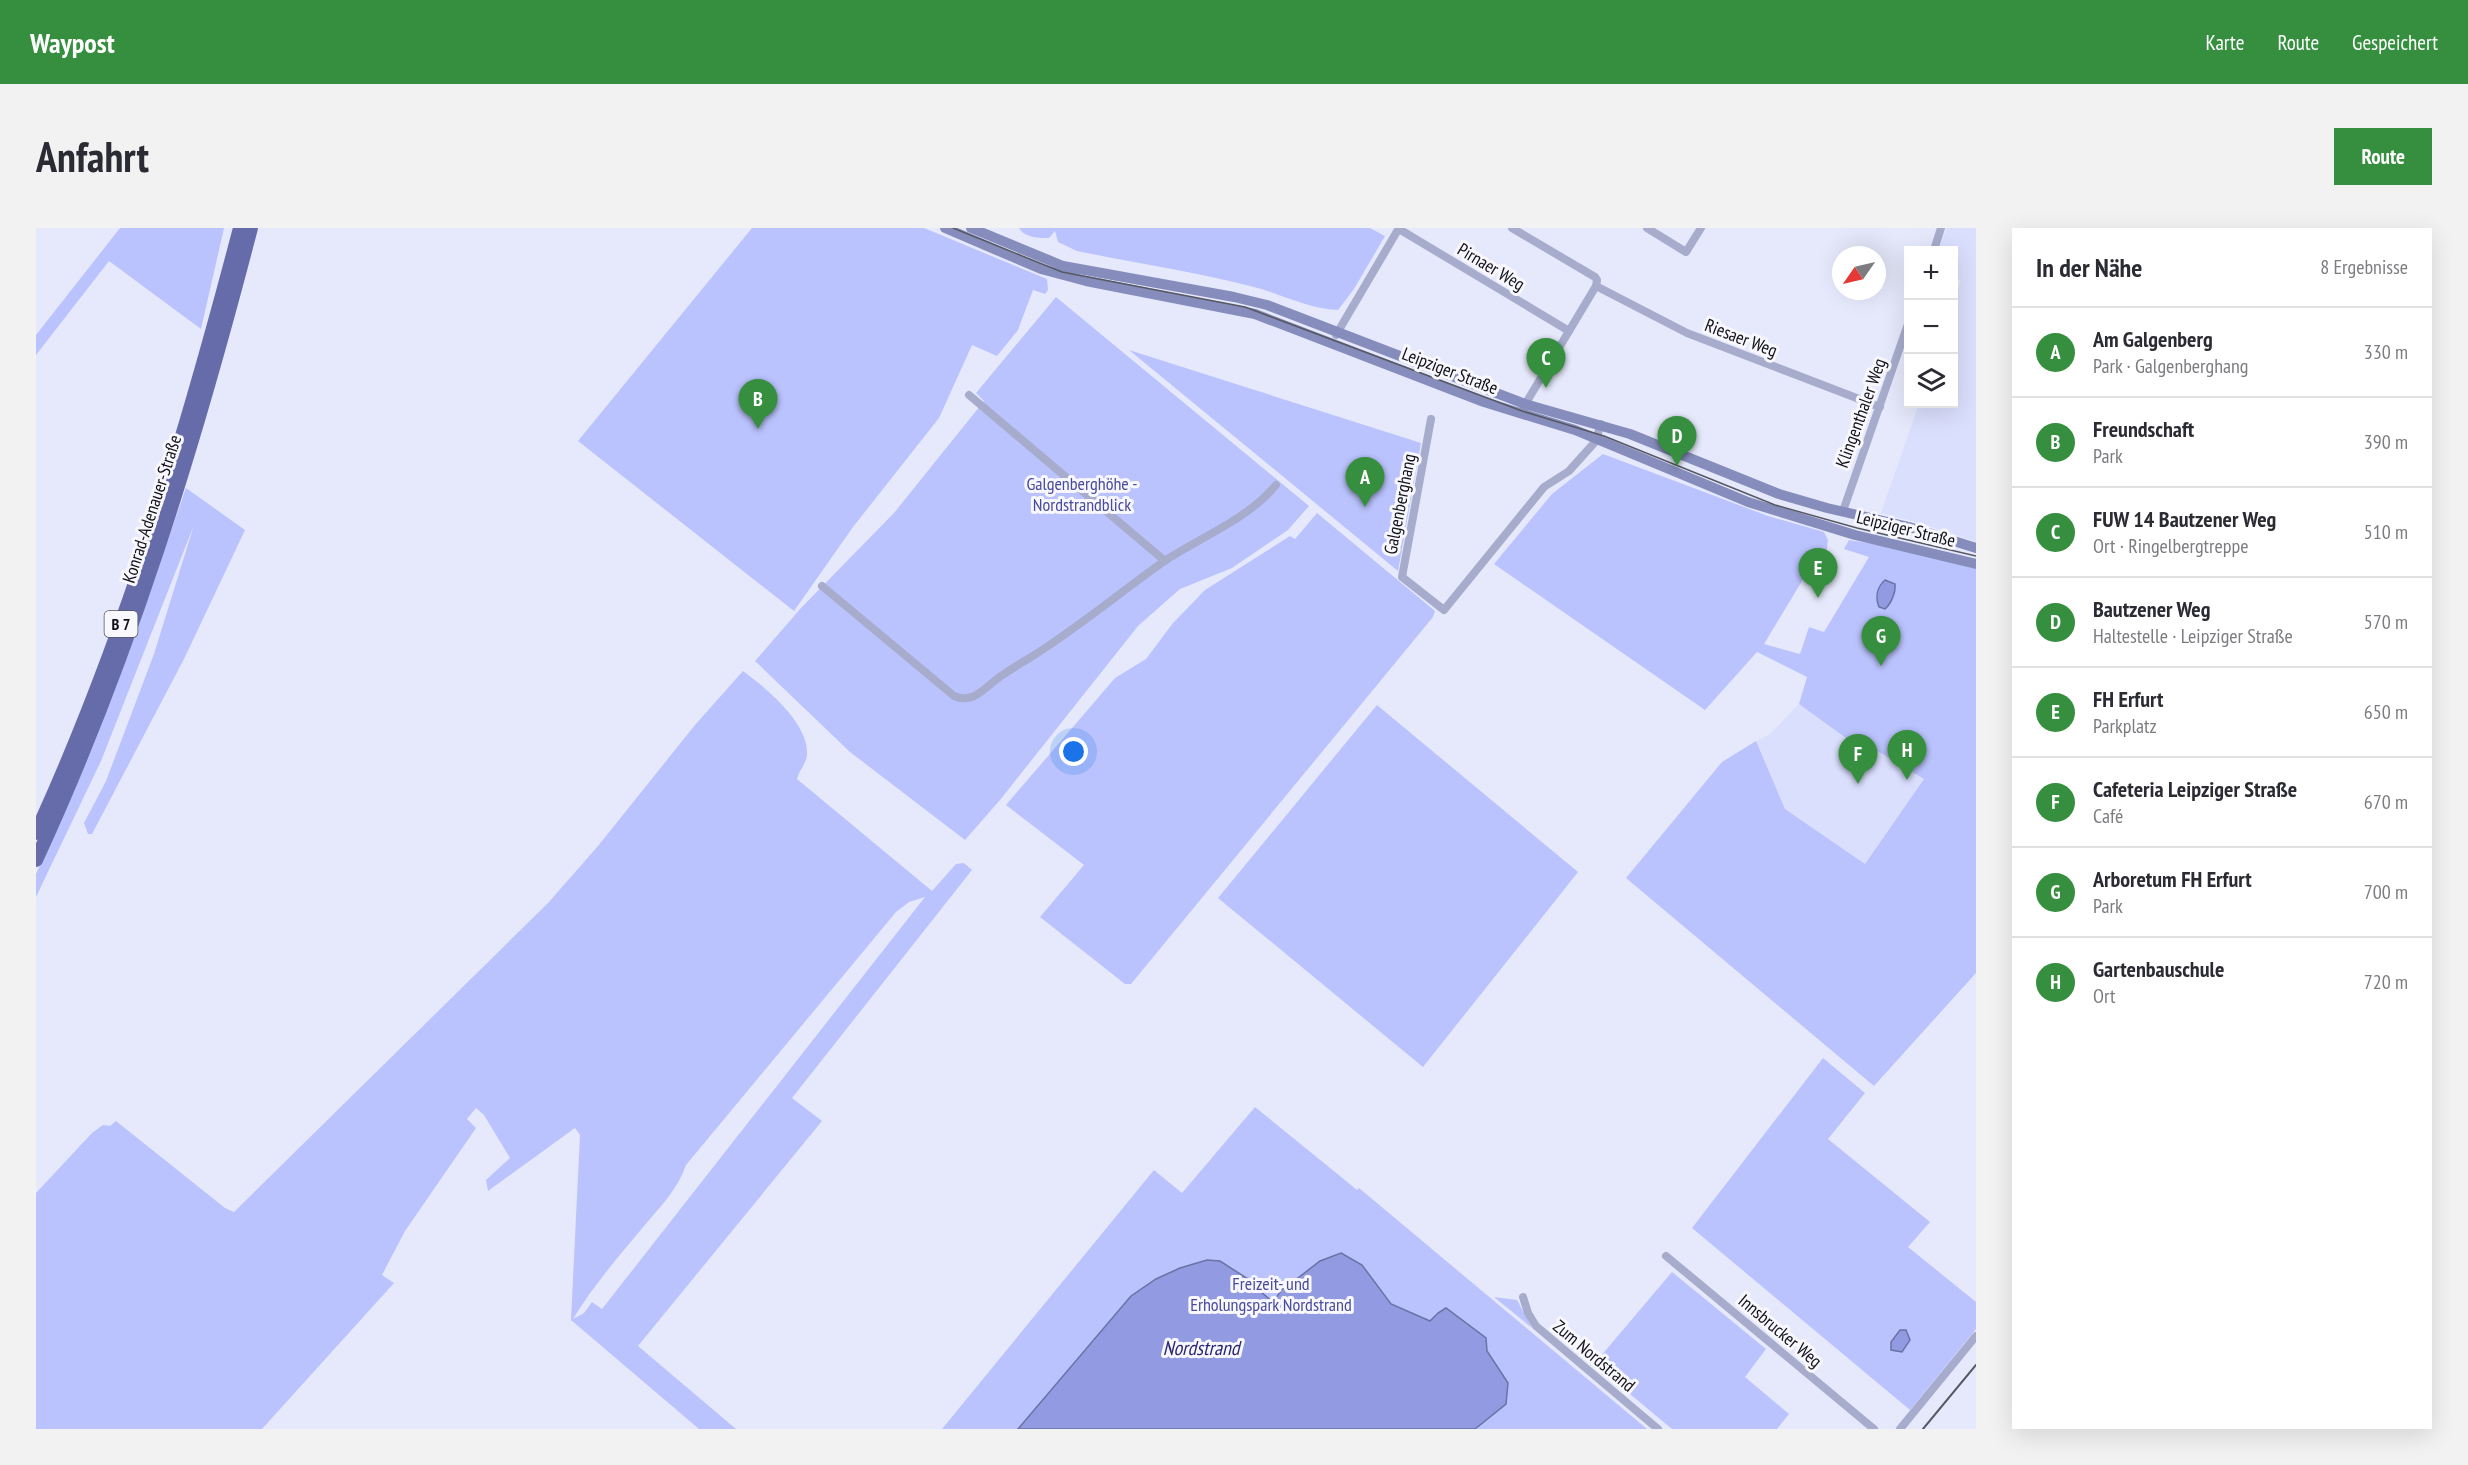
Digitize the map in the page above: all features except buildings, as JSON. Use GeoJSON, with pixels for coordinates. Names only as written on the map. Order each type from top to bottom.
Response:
{"type":"FeatureCollection","features":[{"type":"Feature","properties":{"kind":"highway","name":"Konrad-Adenauer-Straße"},"geometry":{"type":"LineString","coordinates":[[36,833],[97,689],[146,551],[198,383],[240,228]]}},
{"type":"Feature","properties":{"kind":"highway","name":"Konrad-Adenauer-Straße"},"geometry":{"type":"LineString","coordinates":[[36,860],[83,754],[137,612],[194,435],[251,228]]}},
{"type":"Feature","properties":{"kind":"main road","name":"Leipziger Straße"},"geometry":{"type":"LineString","coordinates":[[945,228],[1041,269],[1086,281],[1255,314],[1334,338],[1526,404],[1601,424],[1779,494],[1909,527],[1976,548]]}},
{"type":"Feature","properties":{"kind":"main road","name":"Leipziger Straße"},"geometry":{"type":"LineString","coordinates":[[971,228],[1064,266],[1267,305],[1334,338],[1520,415],[1596,438],[1619,450],[1748,502],[1839,529],[1976,564]]}},
{"type":"Feature","properties":{"kind":"main road"},"geometry":{"type":"LineString","coordinates":[[1839,529],[1843,511]]}},
{"type":"Feature","properties":{"kind":"street"},"geometry":{"type":"LineString","coordinates":[[1334,338],[1399,228]]}},
{"type":"Feature","properties":{"kind":"street","name":"Pirnaer Weg"},"geometry":{"type":"LineString","coordinates":[[1399,228],[1569,331]]}},
{"type":"Feature","properties":{"kind":"street","name":"Riesaer Weg"},"geometry":{"type":"LineString","coordinates":[[1512,228],[1595,277],[1596,283],[1687,333],[1880,407]]}},
{"type":"Feature","properties":{"kind":"street"},"geometry":{"type":"LineString","coordinates":[[1647,228],[1686,252],[1701,228]]}},
{"type":"Feature","properties":{"kind":"street"},"geometry":{"type":"LineString","coordinates":[[1935,246],[1941,228]]}},
{"type":"Feature","properties":{"kind":"street"},"geometry":{"type":"LineString","coordinates":[[1520,415],[1596,283]]}},
{"type":"Feature","properties":{"kind":"street","name":"Klingenthaler Weg"},"geometry":{"type":"LineString","coordinates":[[1843,511],[1904,336]]}},
{"type":"Feature","properties":{"kind":"street"},"geometry":{"type":"LineString","coordinates":[[969,395],[1166,561]]}},
{"type":"Feature","properties":{"kind":"street","name":"Galgenberghang"},"geometry":{"type":"LineString","coordinates":[[1431,419],[1402,577],[1444,610],[1544,487],[1569,471],[1596,438]]}},
{"type":"Feature","properties":{"kind":"street"},"geometry":{"type":"LineString","coordinates":[[1596,438],[1601,424]]}},
{"type":"Feature","properties":{"kind":"street"},"geometry":{"type":"LineString","coordinates":[[822,586],[954,696],[962,700],[977,696],[999,677],[1053,644],[1166,561],[1262,501],[1276,485]]}},
{"type":"Feature","properties":{"kind":"street","name":"Innsbrucker Weg"},"geometry":{"type":"LineString","coordinates":[[1666,1256],[1874,1429]]}},
{"type":"Feature","properties":{"kind":"street","name":"Zum Nordstrand"},"geometry":{"type":"LineString","coordinates":[[1523,1297],[1528,1313],[1536,1326],[1658,1429]]}},
{"type":"Feature","properties":{"kind":"street"},"geometry":{"type":"LineString","coordinates":[[1900,1429],[1976,1336]]}},
{"type":"Feature","properties":{"kind":"shaded area"},"geometry":{"type":"Polygon","coordinates":[[[1947,228],[1976,228],[1976,542],[1920,523],[1881,513],[1918,408],[1958,408],[1958,289],[1961,280],[1958,279],[1958,246],[1940,246],[1947,228]]]}},
{"type":"Feature","properties":{"kind":"shaded area"},"geometry":{"type":"Polygon","coordinates":[[[1799,704],[1846,739],[1854,737],[1924,779],[1865,864],[1785,809],[1756,741],[1770,734],[1799,704]]]}},
{"type":"Feature","properties":{"kind":"green space"},"geometry":{"type":"Polygon","coordinates":[[[120,228],[224,228],[201,329],[109,261],[36,355],[36,335],[120,228]]]}},
{"type":"Feature","properties":{"kind":"green space"},"geometry":{"type":"Polygon","coordinates":[[[752,228],[924,228],[1047,279],[1048,290],[1045,294],[1033,290],[1018,330],[997,356],[972,345],[939,418],[853,527],[794,611],[578,441],[752,228]]]}},
{"type":"Feature","properties":{"kind":"green space"},"geometry":{"type":"Polygon","coordinates":[[[1019,228],[1370,228],[1385,236],[1354,289],[1338,310],[1316,307],[1264,290],[1188,272],[1077,251],[1058,242],[1055,231],[1049,238],[1041,238],[1028,236],[1019,228]]]}},
{"type":"Feature","properties":{"kind":"green space","name":"Galgenberghöhe - Nordstrandblick"},"geometry":{"type":"Polygon","coordinates":[[[1056,297],[1309,506],[1288,530],[1232,568],[1180,589],[1138,626],[1000,800],[965,840],[850,752],[755,661],[801,608],[894,513],[984,401],[976,393],[1056,297]]]}},
{"type":"Feature","properties":{"kind":"green space"},"geometry":{"type":"Polygon","coordinates":[[[1129,350],[1421,443],[1398,571],[1129,350]]]}},
{"type":"Feature","properties":{"kind":"green space"},"geometry":{"type":"Polygon","coordinates":[[[1603,454],[1768,516],[1824,532],[1828,540],[1826,554],[1819,553],[1764,644],[1800,654],[1809,627],[1824,632],[1869,557],[1844,549],[1849,540],[1896,548],[1976,569],[1976,973],[1874,1086],[1626,878],[1722,762],[1756,741],[1785,809],[1865,864],[1924,779],[1854,737],[1847,739],[1799,704],[1807,677],[1757,652],[1705,710],[1494,564],[1552,494],[1603,454]]]}},
{"type":"Feature","properties":{"kind":"green space"},"geometry":{"type":"Polygon","coordinates":[[[186,488],[245,530],[184,659],[92,834],[88,834],[84,823],[106,781],[154,654],[194,525],[101,761],[36,897],[36,874],[87,760],[128,655],[186,488]]]}},
{"type":"Feature","properties":{"kind":"green space"},"geometry":{"type":"Polygon","coordinates":[[[1317,513],[1435,611],[1433,617],[1131,984],[1125,984],[1040,917],[1084,865],[1006,805],[1115,678],[1146,659],[1173,623],[1205,590],[1290,536],[1295,539],[1317,513]]]}},
{"type":"Feature","properties":{"kind":"green space"},"geometry":{"type":"Polygon","coordinates":[[[743,671],[763,686],[784,707],[801,730],[806,742],[807,754],[797,779],[932,891],[956,864],[964,863],[972,870],[792,1098],[822,1121],[638,1346],[736,1429],[699,1429],[571,1320],[580,1135],[575,1128],[488,1191],[486,1180],[510,1158],[484,1115],[476,1108],[467,1119],[476,1128],[405,1231],[382,1275],[394,1283],[262,1429],[36,1429],[36,1193],[92,1133],[103,1125],[110,1126],[116,1121],[225,1208],[234,1212],[548,903],[598,846],[695,725],[743,671]],[[925,897],[909,902],[896,912],[686,1165],[668,1197],[607,1271],[573,1319],[584,1313],[592,1302],[602,1309],[925,897]]]}},
{"type":"Feature","properties":{"kind":"green space"},"geometry":{"type":"Polygon","coordinates":[[[1377,705],[1578,872],[1423,1067],[1218,898],[1377,705]]]}},
{"type":"Feature","properties":{"kind":"green space"},"geometry":{"type":"Polygon","coordinates":[[[1823,1058],[1865,1093],[1828,1139],[1930,1222],[1908,1247],[1976,1302],[1976,1329],[1910,1410],[1692,1228],[1823,1058]]]}},
{"type":"Feature","properties":{"kind":"green space","name":"Freizeit- und Erholungspark Nordstrand"},"geometry":{"type":"Polygon","coordinates":[[[1255,1107],[1357,1190],[1359,1188],[1647,1429],[942,1429],[1154,1170],[1182,1193],[1255,1107]]]}},
{"type":"Feature","properties":{"kind":"green space"},"geometry":{"type":"Polygon","coordinates":[[[1672,1272],[1766,1349],[1745,1377],[1789,1414],[1777,1429],[1672,1429],[1594,1364],[1672,1272]]]}},
{"type":"Feature","properties":{"kind":"green space"},"geometry":{"type":"Polygon","coordinates":[[[1494,1297],[1517,1300],[1532,1328],[1494,1297]]]}},
{"type":"Feature","properties":{"kind":"water"},"geometry":{"type":"Polygon","coordinates":[[[1885,580],[1895,584],[1895,587],[1891,601],[1885,609],[1879,607],[1877,596],[1885,580]]]}},
{"type":"Feature","properties":{"kind":"water","name":"Nordstrand"},"geometry":{"type":"Polygon","coordinates":[[[1341,1253],[1362,1265],[1391,1304],[1430,1321],[1446,1308],[1486,1338],[1487,1351],[1508,1383],[1506,1404],[1475,1429],[1018,1429],[1131,1296],[1156,1279],[1180,1268],[1207,1260],[1220,1261],[1262,1288],[1260,1291],[1273,1302],[1286,1284],[1294,1281],[1320,1261],[1341,1253]]]}},
{"type":"Feature","properties":{"kind":"water"},"geometry":{"type":"Polygon","coordinates":[[[1900,1330],[1906,1330],[1910,1340],[1902,1352],[1891,1350],[1891,1342],[1900,1330]]]}},
{"type":"Feature","properties":{"kind":"tram line"},"geometry":{"type":"LineString","coordinates":[[953,228],[1062,272],[1245,307],[1522,411],[1604,436],[1775,505],[1857,528],[1976,556]]}},
{"type":"Feature","properties":{"kind":"railway"},"geometry":{"type":"LineString","coordinates":[[1923,1429],[1976,1365]]}},
{"type":"Feature","properties":{"kind":"place","name":"FUW 14 Bautzener Weg"},"geometry":{"type":"Point","coordinates":[1546,388]}},
{"type":"Feature","properties":{"kind":"place","name":"Freundschaft"},"geometry":{"type":"Point","coordinates":[758,429]}},
{"type":"Feature","properties":{"kind":"place","name":"Bautzener Weg"},"geometry":{"type":"Point","coordinates":[1677,466]}},
{"type":"Feature","properties":{"kind":"place","name":"Am Galgenberg"},"geometry":{"type":"Point","coordinates":[1365,507]}},
{"type":"Feature","properties":{"kind":"place","name":"FH Erfurt"},"geometry":{"type":"Point","coordinates":[1818,598]}},
{"type":"Feature","properties":{"kind":"place","name":"Arboretum FH Erfurt"},"geometry":{"type":"Point","coordinates":[1881,666]}},
{"type":"Feature","properties":{"kind":"place","name":"Gartenbauschule"},"geometry":{"type":"Point","coordinates":[1907,780]}},
{"type":"Feature","properties":{"kind":"place","name":"Cafeteria Leipziger Straße"},"geometry":{"type":"Point","coordinates":[1858,784]}}]}
